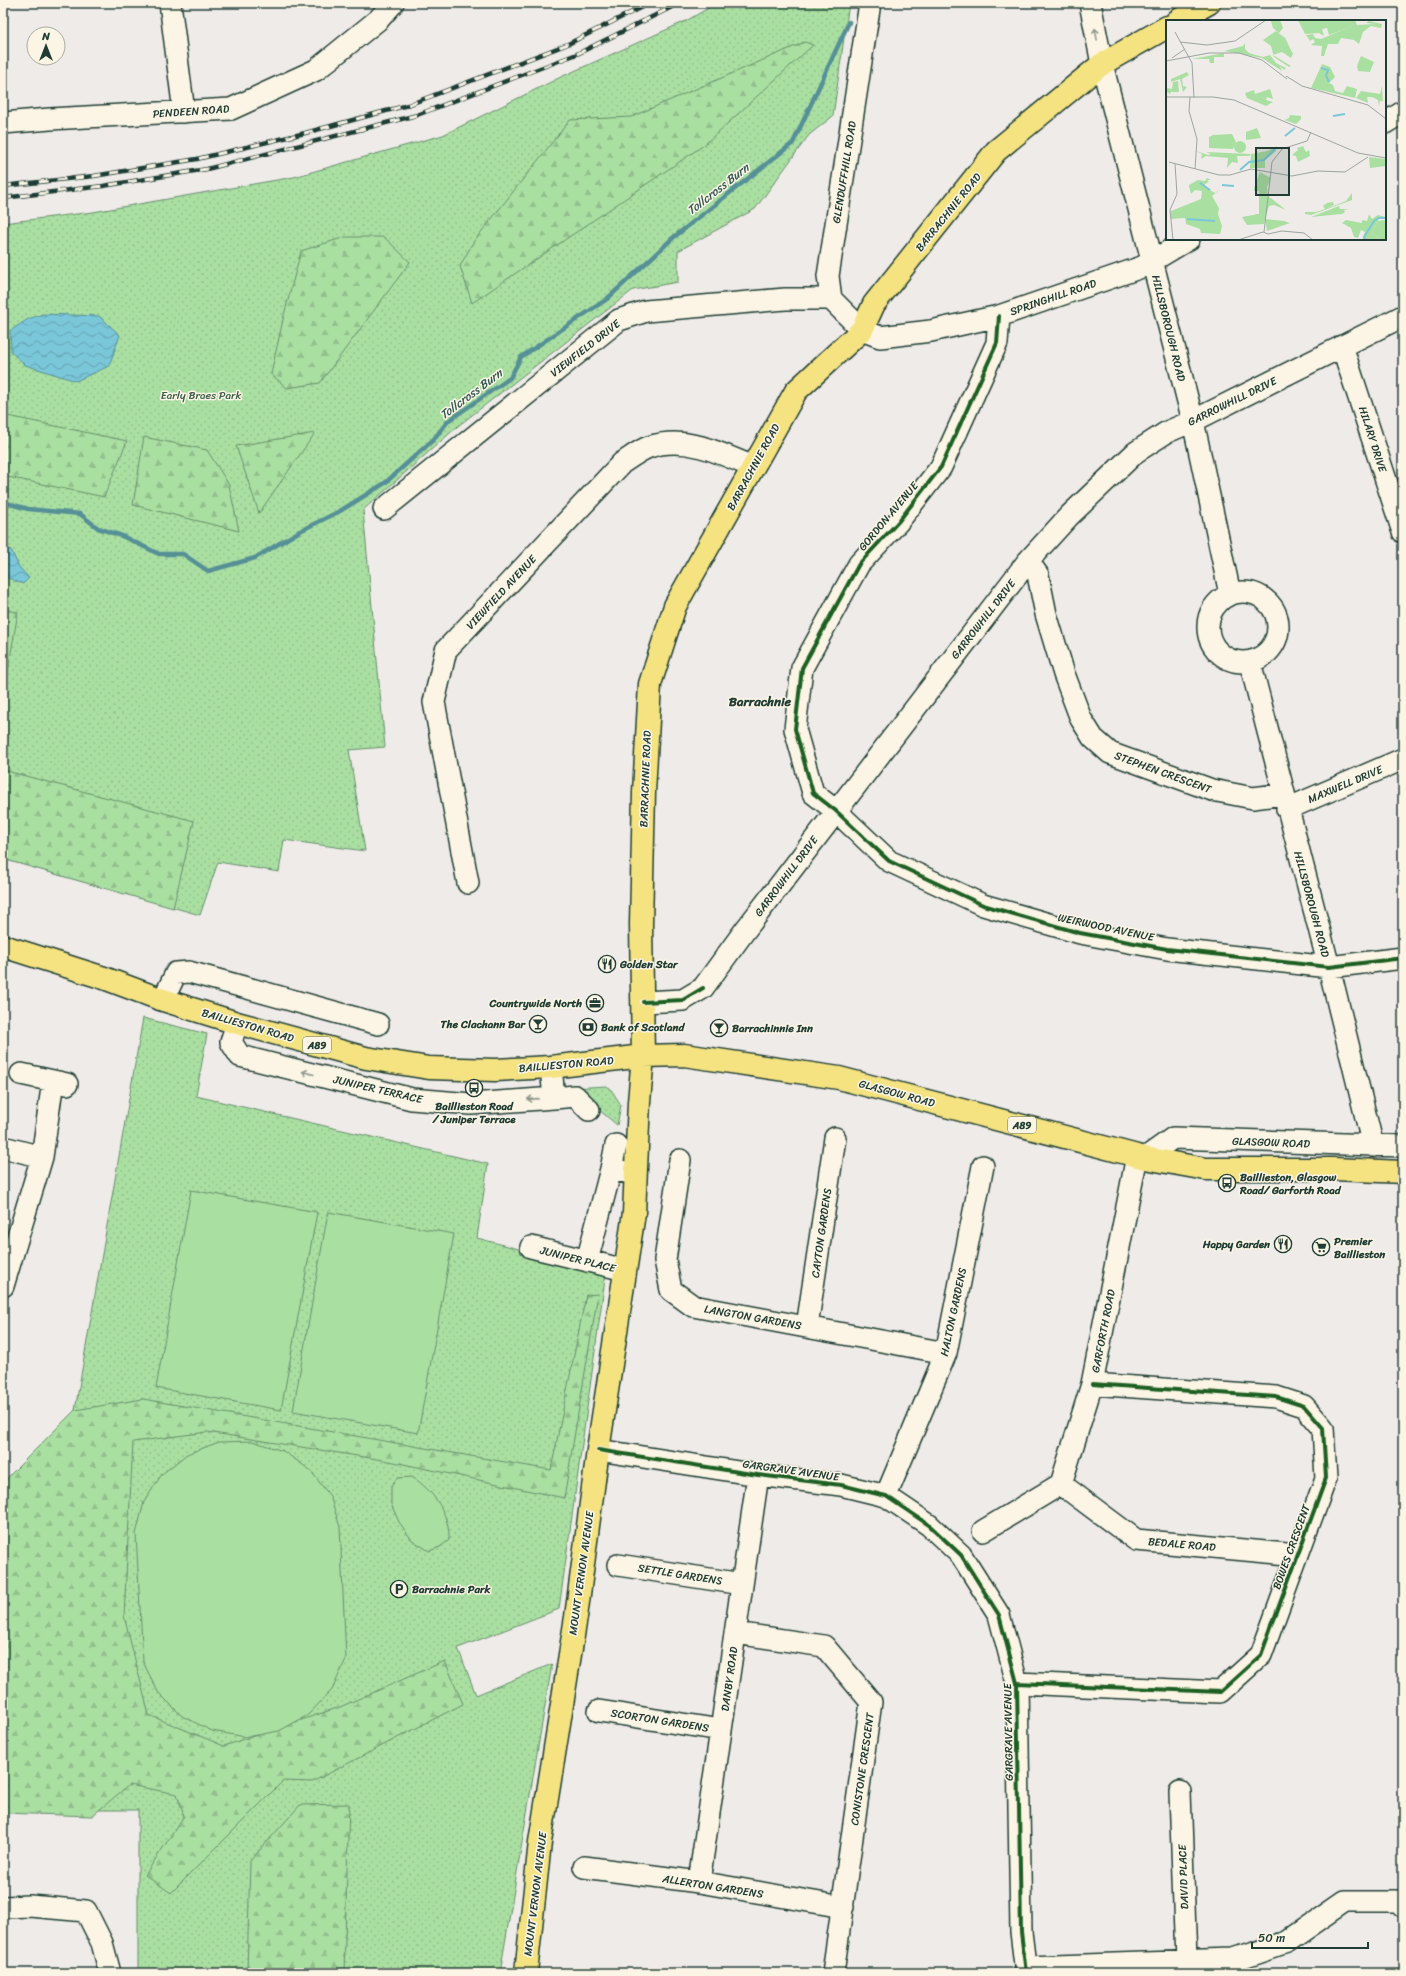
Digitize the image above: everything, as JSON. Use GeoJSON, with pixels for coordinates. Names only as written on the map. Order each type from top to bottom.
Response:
{"type":"FeatureCollection","features":[{"type":"Feature","properties":{"kind":"main road"},"geometry":{"type":"LineString","coordinates":[[1179,20],[1209,3]]}},
{"type":"Feature","properties":{"kind":"main road","name":"BARRACHNIE ROAD"},"geometry":{"type":"LineString","coordinates":[[643,1056],[641,924],[644,792],[650,684],[675,606],[796,391],[862,330],[874,304],[996,151],[1102,64],[1166,28]]}},
{"type":"Feature","properties":{"kind":"main road","name":"BAILLIESTON ROAD"},"geometry":{"type":"LineString","coordinates":[[3,946],[104,978],[163,1000],[237,1023],[366,1058],[429,1068],[495,1070],[551,1066],[643,1056]]}},
{"type":"Feature","properties":{"kind":"main road","name":"GLASGOW ROAD"},"geometry":{"type":"LineString","coordinates":[[643,1056],[684,1055],[840,1078],[1141,1157],[1206,1169],[1334,1169],[1403,1172]]}},
{"type":"Feature","properties":{"kind":"main road","name":"MOUNT VERNON AVENUE"},"geometry":{"type":"LineString","coordinates":[[526,1973],[540,1842],[576,1617],[598,1450],[634,1213],[635,1174],[643,1056]]}},
{"type":"Feature","properties":{"kind":"street"},"geometry":{"type":"LineString","coordinates":[[170,3],[184,112]]}},
{"type":"Feature","properties":{"kind":"street","name":"PENDEEN ROAD"},"geometry":{"type":"LineString","coordinates":[[3,123],[231,109],[316,70],[379,19],[393,3]]}},
{"type":"Feature","properties":{"kind":"street","name":"GLENDUFFHILL ROAD"},"geometry":{"type":"LineString","coordinates":[[831,298],[828,276],[831,252],[870,3]]}},
{"type":"Feature","properties":{"kind":"street","name":"HILLSBOROUGH ROAD"},"geometry":{"type":"LineString","coordinates":[[1090,3],[1102,64],[1193,421],[1230,594]]}},
{"type":"Feature","properties":{"kind":"street"},"geometry":{"type":"LineString","coordinates":[[1386,122],[1403,112]]}},
{"type":"Feature","properties":{"kind":"street","name":"SPRINGHILL ROAD"},"geometry":{"type":"LineString","coordinates":[[862,330],[880,336],[931,331],[999,316],[1142,267],[1187,240]]}},
{"type":"Feature","properties":{"kind":"street","name":"VIEWFIELD DRIVE"},"geometry":{"type":"LineString","coordinates":[[384,510],[619,320],[646,311],[785,298],[831,298]]}},
{"type":"Feature","properties":{"kind":"street"},"geometry":{"type":"LineString","coordinates":[[831,298],[862,330]]}},
{"type":"Feature","properties":{"kind":"street","name":"GORDON AVENUE"},"geometry":{"type":"LineString","coordinates":[[836,811],[813,792],[795,729],[802,668],[859,564],[898,522],[941,467],[997,343],[999,316]]}},
{"type":"Feature","properties":{"kind":"street","name":"GARROWHILL DRIVE"},"geometry":{"type":"LineString","coordinates":[[643,1002],[683,1000],[703,988],[836,811],[1028,561],[1069,516],[1136,452],[1167,432],[1193,421],[1403,316]]}},
{"type":"Feature","properties":{"kind":"street","name":"HILARY DRIVE"},"geometry":{"type":"LineString","coordinates":[[1342,346],[1403,532]]}},
{"type":"Feature","properties":{"kind":"street","name":"VIEWFIELD AVENUE"},"geometry":{"type":"LineString","coordinates":[[468,883],[434,702],[446,650],[622,463],[648,447],[673,442],[707,447],[753,467]]}},
{"type":"Feature","properties":{"kind":"street","name":"STEPHEN CRESCENT"},"geometry":{"type":"LineString","coordinates":[[1028,561],[1038,575],[1046,614],[1064,674],[1081,719],[1093,738],[1110,753],[1212,790],[1253,798],[1285,801]]}},
{"type":"Feature","properties":{"kind":"street"},"geometry":{"type":"LineString","coordinates":[[1242,592],[1253,594],[1264,599],[1272,607],[1277,618],[1278,629],[1276,641],[1265,654],[1250,662],[1238,663],[1227,659],[1214,648],[1207,632],[1208,620],[1212,609],[1220,600],[1230,594],[1242,592]]}},
{"type":"Feature","properties":{"kind":"street","name":"HILLSBOROUGH ROAD"},"geometry":{"type":"LineString","coordinates":[[1250,662],[1329,967],[1373,1146]]}},
{"type":"Feature","properties":{"kind":"street","name":"MAXWELL DRIVE"},"geometry":{"type":"LineString","coordinates":[[1285,801],[1403,759]]}},
{"type":"Feature","properties":{"kind":"street","name":"WEIRWOOD AVENUE"},"geometry":{"type":"LineString","coordinates":[[836,811],[889,861],[983,905],[1080,933],[1166,949],[1329,967],[1403,958]]}},
{"type":"Feature","properties":{"kind":"street"},"geometry":{"type":"LineString","coordinates":[[163,1000],[176,974],[189,972],[378,1024]]}},
{"type":"Feature","properties":{"kind":"street","name":"JUNIPER TERRACE"},"geometry":{"type":"LineString","coordinates":[[237,1023],[231,1042],[240,1056],[412,1099],[471,1104],[574,1096],[589,1110]]}},
{"type":"Feature","properties":{"kind":"street"},"geometry":{"type":"LineString","coordinates":[[551,1066],[554,1098]]}},
{"type":"Feature","properties":{"kind":"street"},"geometry":{"type":"LineString","coordinates":[[3,1286],[42,1157],[60,1083],[21,1074]]}},
{"type":"Feature","properties":{"kind":"street","name":"CAYTON GARDENS"},"geometry":{"type":"LineString","coordinates":[[807,1327],[835,1138]]}},
{"type":"Feature","properties":{"kind":"street","name":"GLASGOW ROAD"},"geometry":{"type":"LineString","coordinates":[[1141,1157],[1173,1138],[1403,1146]]}},
{"type":"Feature","properties":{"kind":"street"},"geometry":{"type":"LineString","coordinates":[[1334,1169],[1335,1144]]}},
{"type":"Feature","properties":{"kind":"street"},"geometry":{"type":"LineString","coordinates":[[587,1262],[616,1145]]}},
{"type":"Feature","properties":{"kind":"street"},"geometry":{"type":"LineString","coordinates":[[3,1147],[42,1157]]}},
{"type":"Feature","properties":{"kind":"street","name":"GARFORTH ROAD"},"geometry":{"type":"LineString","coordinates":[[1061,1484],[1092,1384],[1141,1157]]}},
{"type":"Feature","properties":{"kind":"street","name":"LANGTON GARDENS"},"geometry":{"type":"LineString","coordinates":[[680,1160],[665,1260],[671,1290],[693,1306],[946,1353]]}},
{"type":"Feature","properties":{"kind":"street","name":"HALTON GARDENS"},"geometry":{"type":"LineString","coordinates":[[886,1496],[946,1353],[983,1166]]}},
{"type":"Feature","properties":{"kind":"street"},"geometry":{"type":"LineString","coordinates":[[611,1169],[635,1174]]}},
{"type":"Feature","properties":{"kind":"street","name":"JUNIPER PLACE"},"geometry":{"type":"LineString","coordinates":[[531,1247],[587,1262],[625,1270]]}},
{"type":"Feature","properties":{"kind":"street","name":"BOWES CRESCENT"},"geometry":{"type":"LineString","coordinates":[[1017,1683],[1220,1692],[1261,1655],[1326,1478],[1323,1428],[1304,1406],[1276,1397],[1092,1384]]}},
{"type":"Feature","properties":{"kind":"street","name":"GARGRAVE AVENUE"},"geometry":{"type":"LineString","coordinates":[[598,1450],[758,1475],[840,1485],[886,1496],[929,1525],[961,1555],[999,1615],[1017,1683],[1020,1932],[1026,1970]]}},
{"type":"Feature","properties":{"kind":"street","name":"DANBY ROAD"},"geometry":{"type":"LineString","coordinates":[[699,1882],[758,1475]]}},
{"type":"Feature","properties":{"kind":"street"},"geometry":{"type":"LineString","coordinates":[[983,1531],[1061,1484]]}},
{"type":"Feature","properties":{"kind":"street","name":"BEDALE ROAD"},"geometry":{"type":"LineString","coordinates":[[1061,1484],[1136,1540],[1298,1555]]}},
{"type":"Feature","properties":{"kind":"street","name":"SETTLE GARDENS"},"geometry":{"type":"LineString","coordinates":[[618,1565],[742,1584]]}},
{"type":"Feature","properties":{"kind":"street","name":"CONISTONE CRESCENT"},"geometry":{"type":"LineString","coordinates":[[735,1634],[824,1646],[871,1702],[833,1973]]}},
{"type":"Feature","properties":{"kind":"street","name":"SCORTON GARDENS"},"geometry":{"type":"LineString","coordinates":[[599,1711],[721,1730]]}},
{"type":"Feature","properties":{"kind":"street","name":"DAVID PLACE"},"geometry":{"type":"LineString","coordinates":[[1180,1792],[1186,1962]]}},
{"type":"Feature","properties":{"kind":"street","name":"ALLERTON GARDENS"},"geometry":{"type":"LineString","coordinates":[[584,1867],[699,1882],[843,1908]]}},
{"type":"Feature","properties":{"kind":"street"},"geometry":{"type":"LineString","coordinates":[[1026,1970],[1233,1960],[1286,1942],[1345,1901],[1401,1898]]}},
{"type":"Feature","properties":{"kind":"street"},"geometry":{"type":"LineString","coordinates":[[3,1907],[30,1906],[86,1911],[102,1943],[110,1973]]}},
{"type":"Feature","properties":{"kind":"green space","name":"Early Braes Park"},"geometry":{"type":"Polygon","coordinates":[[[717,3],[849,3],[833,116],[809,135],[755,209],[678,251],[678,282],[633,290],[458,426],[363,510],[385,747],[349,750],[365,851],[284,840],[279,872],[218,862],[200,915],[3,859],[3,223],[93,212],[294,177],[443,135],[561,77],[686,21],[717,3]]]}},
{"type":"Feature","properties":{"kind":"green space"},"geometry":{"type":"Polygon","coordinates":[[[805,42],[813,45],[704,145],[472,303],[460,266],[474,241],[570,120],[631,117],[805,42]]]}},
{"type":"Feature","properties":{"kind":"green space"},"geometry":{"type":"Polygon","coordinates":[[[345,237],[384,237],[410,262],[320,383],[287,388],[271,374],[284,315],[301,251],[345,237]]]}},
{"type":"Feature","properties":{"kind":"green space"},"geometry":{"type":"Polygon","coordinates":[[[3,415],[127,441],[104,497],[3,476],[3,415]]]}},
{"type":"Feature","properties":{"kind":"green space"},"geometry":{"type":"Polygon","coordinates":[[[315,433],[259,513],[236,446],[315,433]]]}},
{"type":"Feature","properties":{"kind":"green space"},"geometry":{"type":"Polygon","coordinates":[[[144,437],[207,450],[229,485],[239,531],[133,505],[144,437]]]}},
{"type":"Feature","properties":{"kind":"green space"},"geometry":{"type":"Polygon","coordinates":[[[3,610],[18,612],[6,682],[3,684],[3,610]]]}},
{"type":"Feature","properties":{"kind":"green space"},"geometry":{"type":"Polygon","coordinates":[[[3,770],[194,821],[173,908],[3,859],[3,770]]]}},
{"type":"Feature","properties":{"kind":"green space"},"geometry":{"type":"Polygon","coordinates":[[[143,1018],[207,1034],[196,1096],[488,1164],[477,1238],[606,1272],[559,1609],[458,1648],[476,1695],[552,1664],[500,1973],[138,1973],[138,1810],[3,1810],[3,1485],[9,1476],[75,1410],[143,1018]]]}},
{"type":"Feature","properties":{"kind":"green space"},"geometry":{"type":"Polygon","coordinates":[[[606,1086],[610,1088],[621,1105],[617,1125],[573,1088],[606,1086]]]}},
{"type":"Feature","properties":{"kind":"green space"},"geometry":{"type":"Polygon","coordinates":[[[191,1190],[317,1212],[281,1410],[156,1388],[191,1190]]]}},
{"type":"Feature","properties":{"kind":"green space"},"geometry":{"type":"Polygon","coordinates":[[[328,1212],[454,1234],[418,1433],[293,1411],[328,1212]]]}},
{"type":"Feature","properties":{"kind":"green space"},"geometry":{"type":"Polygon","coordinates":[[[598,1294],[564,1498],[389,1461],[207,1432],[133,1442],[124,1616],[149,1715],[224,1746],[340,1707],[445,1661],[463,1704],[312,1782],[283,1781],[171,1893],[145,1875],[184,1816],[177,1794],[129,1785],[92,1816],[3,1813],[3,1485],[9,1476],[75,1410],[143,1399],[551,1470],[586,1295],[598,1294]]]}},
{"type":"Feature","properties":{"kind":"green space"},"geometry":{"type":"Polygon","coordinates":[[[252,1441],[283,1451],[310,1470],[330,1496],[340,1527],[346,1659],[332,1690],[308,1715],[279,1731],[246,1737],[212,1731],[182,1716],[158,1692],[143,1662],[136,1534],[144,1502],[162,1474],[187,1454],[219,1442],[252,1441]]]}},
{"type":"Feature","properties":{"kind":"green space"},"geometry":{"type":"Polygon","coordinates":[[[412,1477],[420,1482],[433,1496],[439,1504],[447,1521],[449,1540],[440,1547],[429,1551],[412,1540],[399,1522],[391,1504],[391,1487],[397,1478],[412,1477]]]}},
{"type":"Feature","properties":{"kind":"green space"},"geometry":{"type":"Polygon","coordinates":[[[349,1804],[344,1973],[247,1973],[250,1861],[300,1805],[349,1804]]]}},
{"type":"Feature","properties":{"kind":"water"},"geometry":{"type":"Polygon","coordinates":[[[43,314],[99,316],[120,335],[109,366],[76,381],[25,365],[11,352],[10,331],[28,319],[43,314]]]}},
{"type":"Feature","properties":{"kind":"water"},"geometry":{"type":"Polygon","coordinates":[[[3,547],[11,550],[19,567],[29,578],[23,584],[8,578],[3,578],[3,547]]]}},
{"type":"Feature","properties":{"kind":"waterway","name":"Tollcross Burn"},"geometry":{"type":"LineString","coordinates":[[3,502],[28,509],[80,514],[98,528],[122,536],[159,554],[183,554],[208,571],[255,558],[300,531],[340,511],[385,483],[434,439],[448,421],[510,378],[521,357],[607,299],[674,237],[793,143],[849,22]]}},
{"type":"Feature","properties":{"kind":"railway"},"geometry":{"type":"LineString","coordinates":[[3,186],[94,176],[197,159],[305,133],[408,105],[568,44],[650,3]]}},
{"type":"Feature","properties":{"kind":"railway"},"geometry":{"type":"LineString","coordinates":[[3,198],[103,186],[207,169],[417,115],[577,54],[680,3]]}},
{"type":"Feature","properties":{"kind":"cycle path"},"geometry":{"type":"LineString","coordinates":[[999,316],[997,343],[941,467],[898,522],[859,564],[802,668],[795,729],[813,793],[836,811],[889,861],[983,905],[1080,933],[1167,949],[1329,967],[1403,958]]}},
{"type":"Feature","properties":{"kind":"cycle path"},"geometry":{"type":"LineString","coordinates":[[643,1002],[683,1000],[703,988]]}},
{"type":"Feature","properties":{"kind":"cycle path"},"geometry":{"type":"LineString","coordinates":[[1017,1683],[1220,1692],[1261,1655],[1326,1478],[1323,1428],[1304,1406],[1276,1397],[1092,1384]]}},
{"type":"Feature","properties":{"kind":"cycle path"},"geometry":{"type":"LineString","coordinates":[[598,1450],[758,1475],[841,1485],[886,1496],[929,1525],[961,1555],[999,1615],[1017,1683],[1021,1932],[1026,1973]]}},
{"type":"Feature","properties":{"kind":"place","name":"Golden Star"},"geometry":{"type":"Point","coordinates":[607,964]}},
{"type":"Feature","properties":{"kind":"place","name":"Countrywide North"},"geometry":{"type":"Point","coordinates":[595,1003]}},
{"type":"Feature","properties":{"kind":"place","name":"The Clachann Bar"},"geometry":{"type":"Point","coordinates":[538,1024]}},
{"type":"Feature","properties":{"kind":"place","name":"Bank of Scotland"},"geometry":{"type":"Point","coordinates":[588,1027]}},
{"type":"Feature","properties":{"kind":"place","name":"Barrachinnie Inn"},"geometry":{"type":"Point","coordinates":[719,1028]}},
{"type":"Feature","properties":{"kind":"place","name":"Baillieston Road / Juniper Terrace"},"geometry":{"type":"Point","coordinates":[474,1088]}},
{"type":"Feature","properties":{"kind":"place","name":"Baillieston, Glasgow Road/ Garforth Road"},"geometry":{"type":"Point","coordinates":[1227,1183]}},
{"type":"Feature","properties":{"kind":"place","name":"Happy Garden"},"geometry":{"type":"Point","coordinates":[1283,1244]}},
{"type":"Feature","properties":{"kind":"place","name":"Premier Baillieston"},"geometry":{"type":"Point","coordinates":[1321,1247]}},
{"type":"Feature","properties":{"kind":"place","name":"Barrachnie Park"},"geometry":{"type":"Point","coordinates":[399,1589]}},
{"type":"Feature","properties":{"kind":"district","name":"Barrachnie"},"geometry":{"type":"Point","coordinates":[760,701]}}]}
